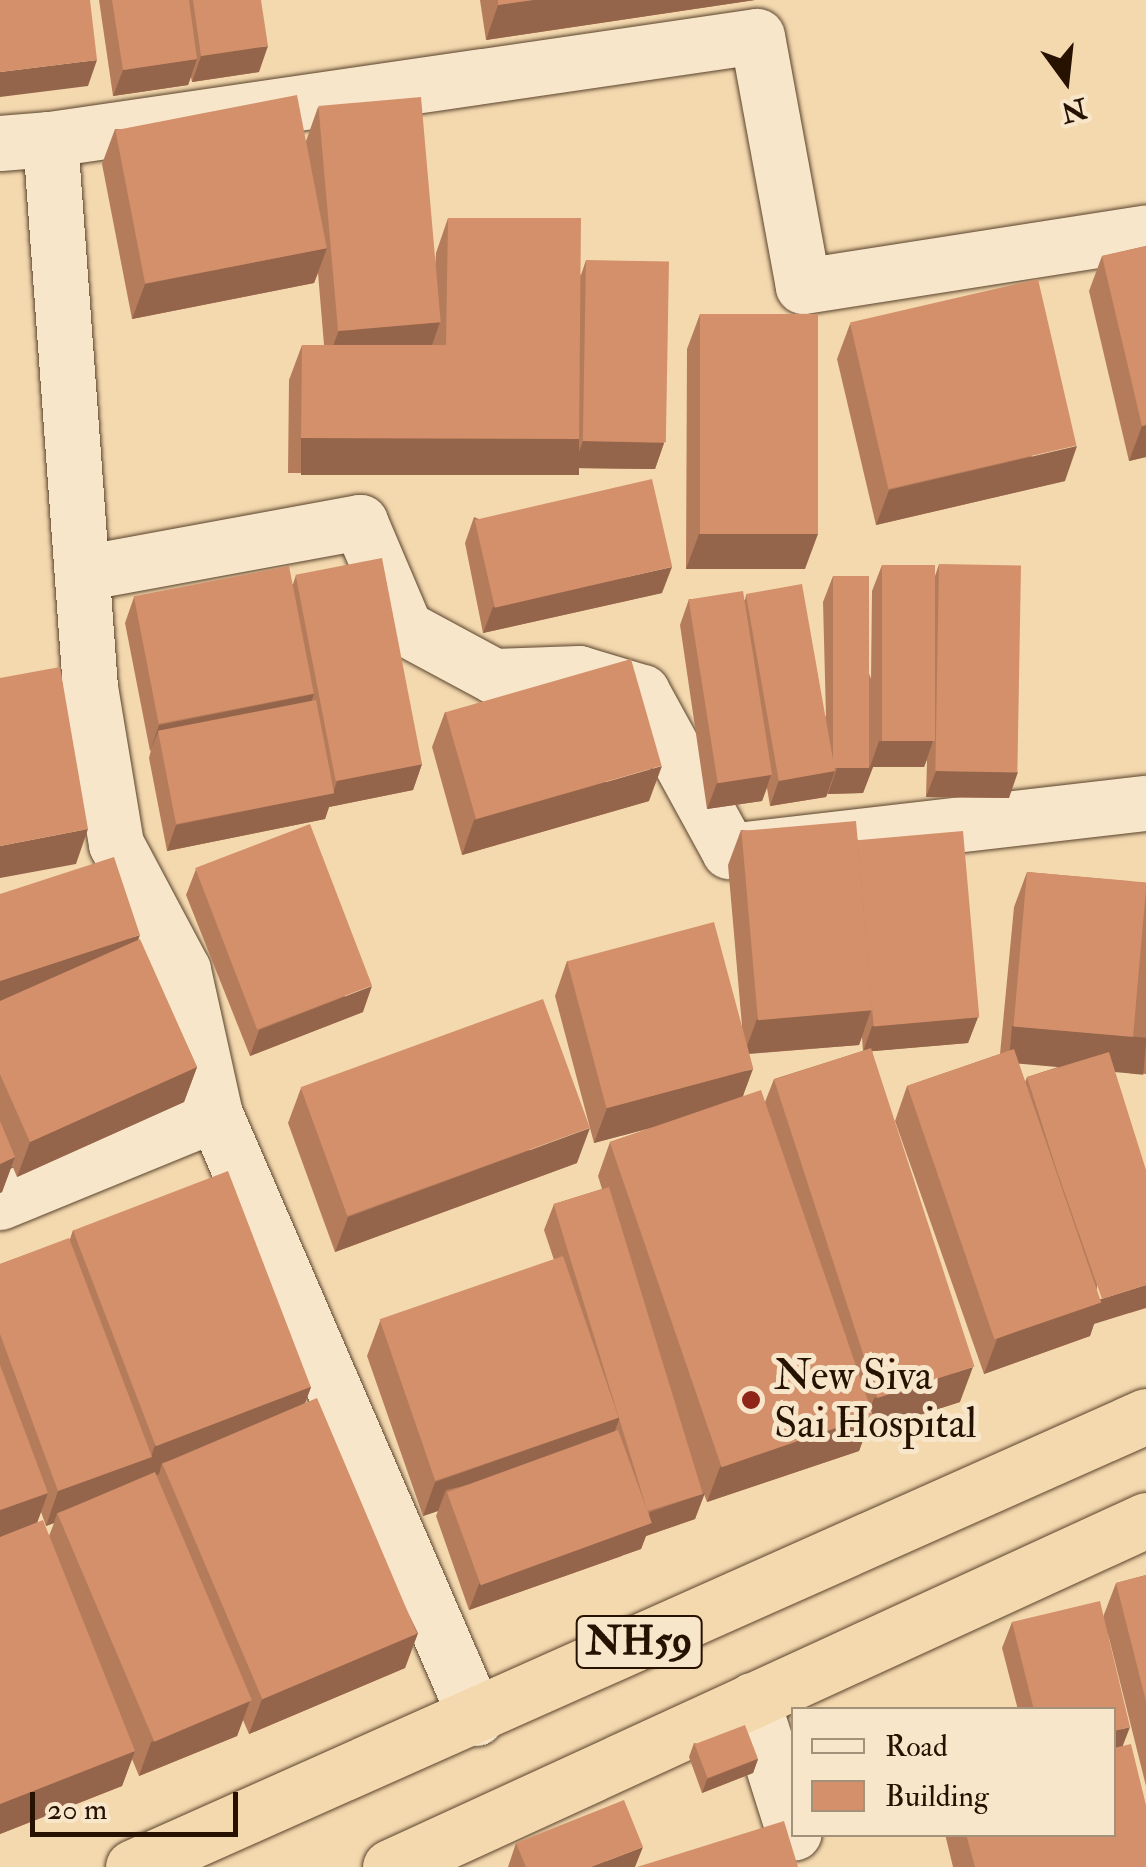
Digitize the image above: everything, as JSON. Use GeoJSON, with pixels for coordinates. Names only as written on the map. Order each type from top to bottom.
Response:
{"type":"FeatureCollection","features":[{"type":"Feature","properties":{"kind":"highway","name":"NH59"},"geometry":{"type":"LineString","coordinates":[[133,1867],[476,1718],[1146,1416]]}},
{"type":"Feature","properties":{"kind":"highway"},"geometry":{"type":"LineString","coordinates":[[404,1864],[1146,1520]]}},
{"type":"Feature","properties":{"kind":"street"},"geometry":{"type":"LineString","coordinates":[[476,1718],[215,1114],[183,970],[116,844],[90,687],[82,573],[25,141],[757,36],[803,286],[1146,232]]}},
{"type":"Feature","properties":{"kind":"street"},"geometry":{"type":"LineString","coordinates":[[82,573],[360,522],[406,628],[494,676],[578,672],[642,692],[729,850],[1146,803]]}},
{"type":"Feature","properties":{"kind":"street"},"geometry":{"type":"LineString","coordinates":[[0,1202],[215,1114]]}},
{"type":"Feature","properties":{"kind":"street"},"geometry":{"type":"LineString","coordinates":[[752,1700],[791,1824]]}},
{"type":"Feature","properties":{"kind":"street"},"geometry":{"type":"LineString","coordinates":[[795,1837],[804,1867]]}},
{"type":"Feature","properties":{"kind":"building"},"geometry":{"type":"Polygon","coordinates":[[[0,0],[90,0],[97,60],[0,72],[0,0]]]}},
{"type":"Feature","properties":{"kind":"building"},"geometry":{"type":"Polygon","coordinates":[[[112,0],[189,0],[197,59],[123,70],[112,0]]]}},
{"type":"Feature","properties":{"kind":"building"},"geometry":{"type":"Polygon","coordinates":[[[193,0],[261,0],[268,46],[201,56],[193,0]]]}},
{"type":"Feature","properties":{"kind":"building"},"geometry":{"type":"Polygon","coordinates":[[[498,0],[533,0],[498,5],[498,0]]]}},
{"type":"Feature","properties":{"kind":"building"},"geometry":{"type":"Polygon","coordinates":[[[297,95],[327,248],[145,283],[115,130],[297,95]]]}},
{"type":"Feature","properties":{"kind":"building"},"geometry":{"type":"Polygon","coordinates":[[[421,97],[441,322],[338,331],[318,106],[421,97]]]}},
{"type":"Feature","properties":{"kind":"building"},"geometry":{"type":"Polygon","coordinates":[[[448,218],[581,218],[579,439],[301,438],[302,345],[446,345],[448,218]]]}},
{"type":"Feature","properties":{"kind":"building"},"geometry":{"type":"Polygon","coordinates":[[[1146,246],[1146,425],[1142,426],[1102,256],[1146,246]]]}},
{"type":"Feature","properties":{"kind":"building"},"geometry":{"type":"Polygon","coordinates":[[[586,260],[669,261],[666,442],[583,441],[586,260]]]}},
{"type":"Feature","properties":{"kind":"building"},"geometry":{"type":"Polygon","coordinates":[[[1038,279],[1076,446],[888,489],[850,322],[1038,279]]]}},
{"type":"Feature","properties":{"kind":"building"},"geometry":{"type":"Polygon","coordinates":[[[700,314],[818,314],[818,534],[700,534],[700,314]]]}},
{"type":"Feature","properties":{"kind":"building"},"geometry":{"type":"Polygon","coordinates":[[[652,479],[672,567],[495,608],[475,520],[652,479]]]}},
{"type":"Feature","properties":{"kind":"building"},"geometry":{"type":"Polygon","coordinates":[[[382,558],[422,764],[336,781],[296,575],[382,558]]]}},
{"type":"Feature","properties":{"kind":"building"},"geometry":{"type":"Polygon","coordinates":[[[939,564],[1021,565],[1017,772],[935,771],[939,564]]]}},
{"type":"Feature","properties":{"kind":"building"},"geometry":{"type":"Polygon","coordinates":[[[882,565],[935,565],[935,741],[882,741],[882,565]]]}},
{"type":"Feature","properties":{"kind":"building"},"geometry":{"type":"Polygon","coordinates":[[[289,566],[314,694],[159,724],[134,596],[289,566]]]}},
{"type":"Feature","properties":{"kind":"building"},"geometry":{"type":"Polygon","coordinates":[[[833,576],[869,576],[869,768],[833,768],[833,576]]]}},
{"type":"Feature","properties":{"kind":"building"},"geometry":{"type":"Polygon","coordinates":[[[802,584],[835,771],[779,781],[746,594],[802,584]]]}},
{"type":"Feature","properties":{"kind":"building"},"geometry":{"type":"Polygon","coordinates":[[[743,591],[772,775],[718,783],[689,600],[743,591]]]}},
{"type":"Feature","properties":{"kind":"building"},"geometry":{"type":"Polygon","coordinates":[[[631,659],[662,766],[476,819],[445,712],[631,659]]]}},
{"type":"Feature","properties":{"kind":"building"},"geometry":{"type":"Polygon","coordinates":[[[60,667],[88,829],[0,846],[0,678],[60,667]]]}},
{"type":"Feature","properties":{"kind":"building"},"geometry":{"type":"Polygon","coordinates":[[[316,700],[334,793],[176,824],[158,731],[316,700]]]}},
{"type":"Feature","properties":{"kind":"building"},"geometry":{"type":"Polygon","coordinates":[[[856,821],[873,1010],[758,1020],[741,831],[856,821]]]}},
{"type":"Feature","properties":{"kind":"building"},"geometry":{"type":"Polygon","coordinates":[[[310,824],[372,986],[257,1030],[195,868],[310,824]]]}},
{"type":"Feature","properties":{"kind":"building"},"geometry":{"type":"Polygon","coordinates":[[[963,831],[979,1017],[874,1027],[857,840],[963,831]]]}},
{"type":"Feature","properties":{"kind":"building"},"geometry":{"type":"Polygon","coordinates":[[[114,857],[140,935],[0,981],[0,894],[114,857]]]}},
{"type":"Feature","properties":{"kind":"building"},"geometry":{"type":"Polygon","coordinates":[[[1027,872],[1146,882],[1133,1037],[1013,1026],[1027,872]]]}},
{"type":"Feature","properties":{"kind":"building"},"geometry":{"type":"Polygon","coordinates":[[[714,922],[753,1069],[607,1108],[567,961],[714,922]]]}},
{"type":"Feature","properties":{"kind":"building"},"geometry":{"type":"Polygon","coordinates":[[[140,939],[197,1067],[30,1142],[0,1074],[0,1001],[140,939]]]}},
{"type":"Feature","properties":{"kind":"building"},"geometry":{"type":"Polygon","coordinates":[[[543,999],[590,1128],[347,1216],[301,1087],[543,999]]]}},
{"type":"Feature","properties":{"kind":"building"},"geometry":{"type":"Polygon","coordinates":[[[871,1048],[975,1367],[878,1398],[774,1080],[871,1048]]]}},
{"type":"Feature","properties":{"kind":"building"},"geometry":{"type":"Polygon","coordinates":[[[1014,1049],[1101,1302],[994,1339],[907,1086],[1014,1049]]]}},
{"type":"Feature","properties":{"kind":"building"},"geometry":{"type":"Polygon","coordinates":[[[1109,1052],[1146,1170],[1146,1285],[1102,1299],[1027,1077],[1109,1052]]]}},
{"type":"Feature","properties":{"kind":"building"},"geometry":{"type":"Polygon","coordinates":[[[761,1090],[873,1415],[722,1467],[610,1142],[761,1090]]]}},
{"type":"Feature","properties":{"kind":"building"},"geometry":{"type":"Polygon","coordinates":[[[0,1121],[15,1157],[0,1164],[0,1121]]]}},
{"type":"Feature","properties":{"kind":"building"},"geometry":{"type":"Polygon","coordinates":[[[228,1171],[311,1387],[156,1446],[73,1230],[228,1171]]]}},
{"type":"Feature","properties":{"kind":"building"},"geometry":{"type":"Polygon","coordinates":[[[609,1187],[703,1494],[647,1511],[554,1204],[609,1187]]]}},
{"type":"Feature","properties":{"kind":"building"},"geometry":{"type":"Polygon","coordinates":[[[69,1238],[152,1457],[58,1491],[0,1334],[0,1264],[69,1238]]]}},
{"type":"Feature","properties":{"kind":"building"},"geometry":{"type":"Polygon","coordinates":[[[563,1256],[619,1418],[435,1481],[380,1319],[563,1256]]]}},
{"type":"Feature","properties":{"kind":"building"},"geometry":{"type":"Polygon","coordinates":[[[0,1365],[48,1493],[0,1510],[0,1365]]]}},
{"type":"Feature","properties":{"kind":"building"},"geometry":{"type":"Polygon","coordinates":[[[317,1398],[417,1634],[262,1699],[162,1464],[317,1398]]]}},
{"type":"Feature","properties":{"kind":"building"},"geometry":{"type":"Polygon","coordinates":[[[618,1430],[652,1523],[481,1585],[447,1492],[618,1430]]]}},
{"type":"Feature","properties":{"kind":"building"},"geometry":{"type":"Polygon","coordinates":[[[155,1472],[252,1700],[154,1742],[57,1513],[155,1472]]]}},
{"type":"Feature","properties":{"kind":"building"},"geometry":{"type":"Polygon","coordinates":[[[43,1520],[135,1751],[0,1804],[0,1537],[43,1520]]]}},
{"type":"Feature","properties":{"kind":"building"},"geometry":{"type":"Polygon","coordinates":[[[1146,1575],[1146,1701],[1116,1583],[1146,1575]]]}},
{"type":"Feature","properties":{"kind":"building"},"geometry":{"type":"Polygon","coordinates":[[[1100,1601],[1130,1727],[1116,1730],[1116,1707],[1033,1707],[1012,1622],[1100,1601]]]}},
{"type":"Feature","properties":{"kind":"building"},"geometry":{"type":"Polygon","coordinates":[[[745,1725],[758,1759],[707,1778],[695,1744],[745,1725]]]}},
{"type":"Feature","properties":{"kind":"building"},"geometry":{"type":"Polygon","coordinates":[[[1131,1744],[1146,1805],[1146,1867],[975,1867],[967,1837],[1116,1837],[1116,1748],[1131,1744]]]}},
{"type":"Feature","properties":{"kind":"building"},"geometry":{"type":"Polygon","coordinates":[[[624,1800],[643,1847],[591,1867],[526,1867],[516,1843],[624,1800]]]}},
{"type":"Feature","properties":{"kind":"building"},"geometry":{"type":"Polygon","coordinates":[[[784,1821],[798,1867],[637,1867],[784,1821]]]}},
{"type":"Feature","properties":{"kind":"place","name":"New Siva Sai Hospital"},"geometry":{"type":"Point","coordinates":[751,1400]}}]}
